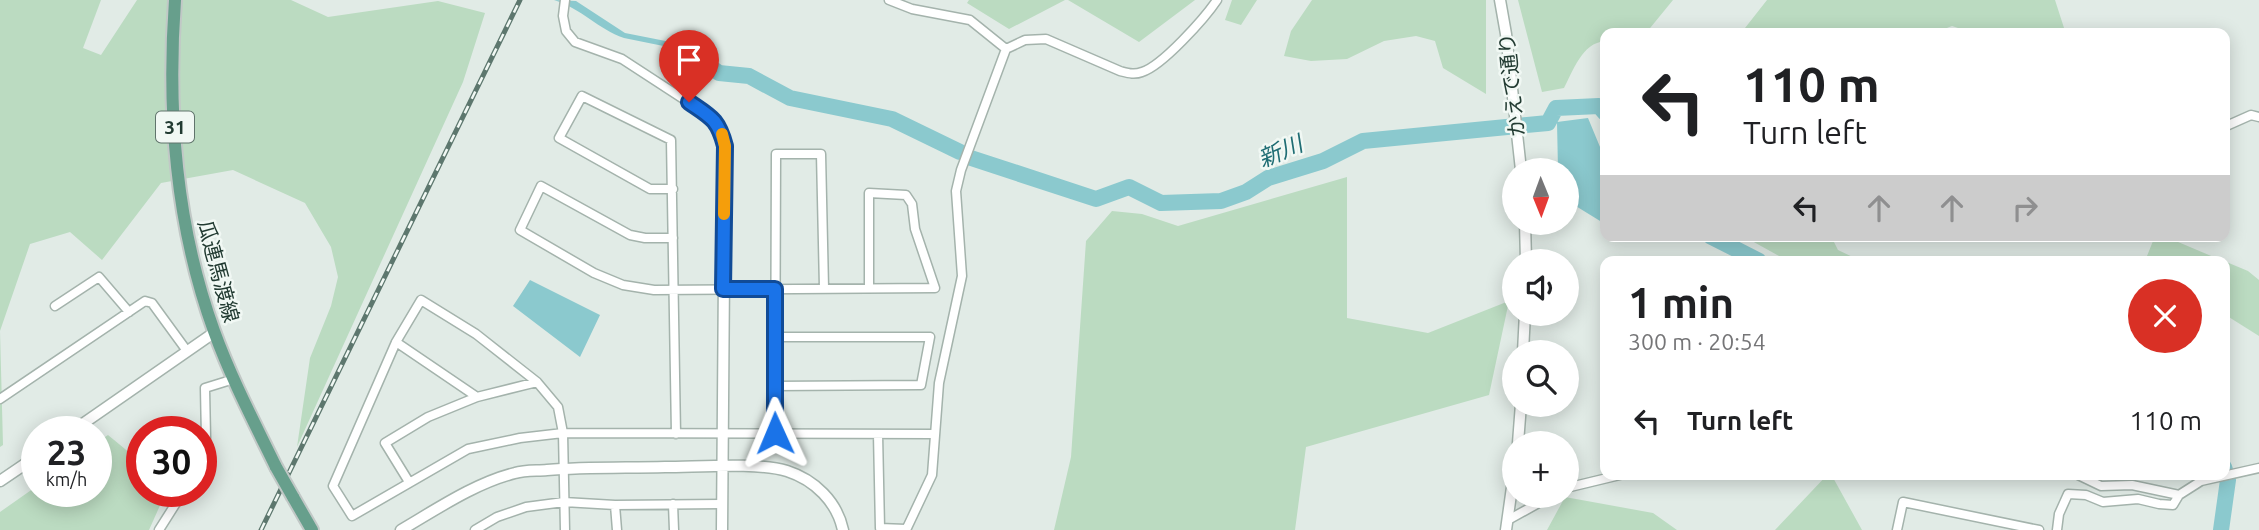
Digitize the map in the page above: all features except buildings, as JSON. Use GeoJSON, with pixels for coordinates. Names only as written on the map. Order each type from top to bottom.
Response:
{"type":"FeatureCollection","features":[{"type":"Feature","properties":{"kind":"main road","name":"瓜連馬渡線"},"geometry":{"type":"LineString","coordinates":[[175,0],[175,134],[179,189],[191,253],[215,332],[234,379],[276,467],[312,530]]}},
{"type":"Feature","properties":{"kind":"street"},"geometry":{"type":"LineString","coordinates":[[565,0],[562,16],[566,31],[575,42],[622,59],[711,117],[720,128],[725,146],[722,530]]}},
{"type":"Feature","properties":{"kind":"street"},"geometry":{"type":"LineString","coordinates":[[889,0],[912,9],[970,20],[1006,50]]}},
{"type":"Feature","properties":{"kind":"street"},"geometry":{"type":"LineString","coordinates":[[878,434],[880,528],[906,529],[932,475],[939,383],[962,276],[956,191],[961,170],[1006,50],[1025,40],[1046,39],[1120,71],[1140,73],[1173,49],[1217,0]]}},
{"type":"Feature","properties":{"kind":"street","name":"かえで通り"},"geometry":{"type":"LineString","coordinates":[[1500,0],[1520,158]]}},
{"type":"Feature","properties":{"kind":"street"},"geometry":{"type":"LineString","coordinates":[[673,189],[650,189],[559,138],[582,96],[671,140],[673,189],[672,289],[676,433]]}},
{"type":"Feature","properties":{"kind":"street"},"geometry":{"type":"LineString","coordinates":[[2230,124],[2250,115],[2259,117]]}},
{"type":"Feature","properties":{"kind":"street"},"geometry":{"type":"LineString","coordinates":[[775,433],[776,154],[821,154],[824,288]]}},
{"type":"Feature","properties":{"kind":"street"},"geometry":{"type":"LineString","coordinates":[[673,238],[630,235],[541,186],[520,230],[594,274],[623,285],[654,290],[934,288],[915,229],[912,204],[906,195],[869,193],[869,288]]}},
{"type":"Feature","properties":{"kind":"street"},"geometry":{"type":"LineString","coordinates":[[55,306],[99,276],[129,312]]}},
{"type":"Feature","properties":{"kind":"street"},"geometry":{"type":"LineString","coordinates":[[565,530],[563,433],[558,407],[537,382],[476,334],[421,300],[396,342],[332,486],[352,516],[468,449],[520,438],[563,433],[934,434]]}},
{"type":"Feature","properties":{"kind":"street"},"geometry":{"type":"LineString","coordinates":[[0,399],[145,301],[152,303],[187,351]]}},
{"type":"Feature","properties":{"kind":"street"},"geometry":{"type":"LineString","coordinates":[[94,416],[215,332]]}},
{"type":"Feature","properties":{"kind":"street"},"geometry":{"type":"LineString","coordinates":[[774,386],[921,385],[930,337],[775,337]]}},
{"type":"Feature","properties":{"kind":"street"},"geometry":{"type":"LineString","coordinates":[[396,342],[477,397]]}},
{"type":"Feature","properties":{"kind":"street"},"geometry":{"type":"LineString","coordinates":[[206,416],[205,388],[234,379]]}},
{"type":"Feature","properties":{"kind":"street"},"geometry":{"type":"LineString","coordinates":[[409,482],[385,443],[428,417],[477,397],[537,382]]}},
{"type":"Feature","properties":{"kind":"street"},"geometry":{"type":"LineString","coordinates":[[0,481],[21,467]]}},
{"type":"Feature","properties":{"kind":"street"},"geometry":{"type":"LineString","coordinates":[[401,530],[489,482],[516,472],[563,468],[722,467],[766,467],[785,470],[802,477],[830,501],[839,514],[843,530]]}},
{"type":"Feature","properties":{"kind":"street"},"geometry":{"type":"LineString","coordinates":[[2230,474],[2259,468]]}},
{"type":"Feature","properties":{"kind":"street"},"geometry":{"type":"LineString","coordinates":[[1579,485],[1600,480]]}},
{"type":"Feature","properties":{"kind":"street"},"geometry":{"type":"LineString","coordinates":[[2088,480],[2101,486],[2132,485],[2179,495]]}},
{"type":"Feature","properties":{"kind":"street"},"geometry":{"type":"LineString","coordinates":[[2057,530],[2059,514],[2067,495],[2086,495],[2103,502],[2138,499],[2173,505],[2179,495],[2205,480]]}},
{"type":"Feature","properties":{"kind":"street"},"geometry":{"type":"LineString","coordinates":[[475,530],[497,517],[526,507],[564,502],[615,505],[722,504]]}},
{"type":"Feature","properties":{"kind":"street"},"geometry":{"type":"LineString","coordinates":[[1897,530],[1903,502],[2039,530]]}},
{"type":"Feature","properties":{"kind":"street"},"geometry":{"type":"LineString","coordinates":[[673,504],[674,530]]}},
{"type":"Feature","properties":{"kind":"street"},"geometry":{"type":"LineString","coordinates":[[615,505],[617,530]]}},
{"type":"Feature","properties":{"kind":"street"},"geometry":{"type":"LineString","coordinates":[[159,530],[174,507]]}},
{"type":"Feature","properties":{"kind":"street"},"geometry":{"type":"LineString","coordinates":[[1507,525],[1533,508]]}},
{"type":"Feature","properties":{"kind":"green space"},"geometry":{"type":"Polygon","coordinates":[[[0,0],[101,0],[83,48],[101,55],[137,0],[291,0],[328,17],[438,1],[485,13],[463,82],[297,447],[310,358],[331,306],[338,277],[331,247],[305,203],[233,170],[161,183],[102,260],[70,232],[30,244],[0,331],[0,0]]]}},
{"type":"Feature","properties":{"kind":"green space"},"geometry":{"type":"Polygon","coordinates":[[[969,0],[1065,0],[1009,29],[967,3],[969,0]]]}},
{"type":"Feature","properties":{"kind":"green space"},"geometry":{"type":"Polygon","coordinates":[[[1068,0],[1195,0],[1139,42],[1068,0]]]}},
{"type":"Feature","properties":{"kind":"green space"},"geometry":{"type":"Polygon","coordinates":[[[1232,0],[1257,0],[1241,25],[1225,20],[1232,0]]]}},
{"type":"Feature","properties":{"kind":"green space"},"geometry":{"type":"Polygon","coordinates":[[[1312,0],[1486,0],[1486,94],[1443,68],[1435,41],[1416,36],[1384,41],[1347,59],[1311,61],[1284,56],[1291,31],[1312,0]]]}},
{"type":"Feature","properties":{"kind":"green space"},"geometry":{"type":"Polygon","coordinates":[[[1518,0],[1673,0],[1650,28],[1600,28],[1600,42],[1584,52],[1564,88],[1542,92],[1518,0]]]}},
{"type":"Feature","properties":{"kind":"green space"},"geometry":{"type":"Polygon","coordinates":[[[1767,0],[2055,0],[2064,28],[1952,26],[1745,28],[1767,0]]]}},
{"type":"Feature","properties":{"kind":"green space"},"geometry":{"type":"Polygon","coordinates":[[[1347,177],[1347,318],[1428,333],[1502,304],[1504,326],[1489,395],[1306,447],[1295,530],[1054,530],[1071,457],[1086,241],[1112,211],[1142,214],[1178,226],[1347,177]]]}},
{"type":"Feature","properties":{"kind":"green space"},"geometry":{"type":"Polygon","coordinates":[[[1754,242],[1834,242],[1838,250],[1851,256],[1779,256],[1754,242]]]}},
{"type":"Feature","properties":{"kind":"green space"},"geometry":{"type":"Polygon","coordinates":[[[2153,242],[2178,242],[2211,256],[2147,256],[2153,242]]]}},
{"type":"Feature","properties":{"kind":"green space"},"geometry":{"type":"Polygon","coordinates":[[[2230,264],[2248,271],[2259,280],[2259,336],[2230,318],[2230,264]]]}},
{"type":"Feature","properties":{"kind":"green space"},"geometry":{"type":"Polygon","coordinates":[[[0,331],[3,445],[0,447],[0,331]]]}},
{"type":"Feature","properties":{"kind":"green space"},"geometry":{"type":"Polygon","coordinates":[[[112,438],[126,450],[126,507],[159,507],[149,530],[0,530],[0,512],[21,497],[21,507],[112,507],[112,438]]]}},
{"type":"Feature","properties":{"kind":"green space"},"geometry":{"type":"Polygon","coordinates":[[[1822,480],[1834,480],[1862,530],[1775,530],[1822,480]]]}},
{"type":"Feature","properties":{"kind":"green space"},"geometry":{"type":"Polygon","coordinates":[[[1579,500],[1653,513],[1677,530],[1547,530],[1559,508],[1579,508],[1579,500]]]}},
{"type":"Feature","properties":{"kind":"water"},"geometry":{"type":"Polygon","coordinates":[[[554,0],[576,1],[625,33],[696,47],[693,52],[624,38],[554,0]]]}},
{"type":"Feature","properties":{"kind":"water"},"geometry":{"type":"Polygon","coordinates":[[[1588,118],[1600,147],[1600,221],[1579,208],[1579,158],[1558,158],[1557,122],[1588,118]]]}},
{"type":"Feature","properties":{"kind":"water"},"geometry":{"type":"Polygon","coordinates":[[[530,280],[600,315],[580,357],[513,306],[530,280]]]}},
{"type":"Feature","properties":{"kind":"waterway","name":"新川"},"geometry":{"type":"LineString","coordinates":[[674,45],[700,52],[719,73],[749,76],[790,98],[892,119],[960,152]]}},
{"type":"Feature","properties":{"kind":"waterway","name":"新川"},"geometry":{"type":"LineString","coordinates":[[971,158],[1096,199],[1129,187],[1161,203],[1221,201],[1246,192],[1268,178],[1323,161],[1363,141],[1548,123],[1556,108],[1600,107]]}},
{"type":"Feature","properties":{"kind":"waterway","name":"新川"},"geometry":{"type":"LineString","coordinates":[[1722,242],[1749,256]]}},
{"type":"Feature","properties":{"kind":"waterway","name":"新川"},"geometry":{"type":"LineString","coordinates":[[2221,530],[2228,480]]}},
{"type":"Feature","properties":{"kind":"railway"},"geometry":{"type":"LineString","coordinates":[[261,530],[520,0]]}},
{"type":"Feature","properties":{"kind":"slow traffic"},"geometry":{"type":"LineString","coordinates":[[722,134],[725,146],[724,214]]}},
{"type":"Feature","properties":{"kind":"route"},"geometry":{"type":"LineString","coordinates":[[689,102],[711,117],[720,128],[725,146],[723,289],[775,289],[775,433]]}}]}
